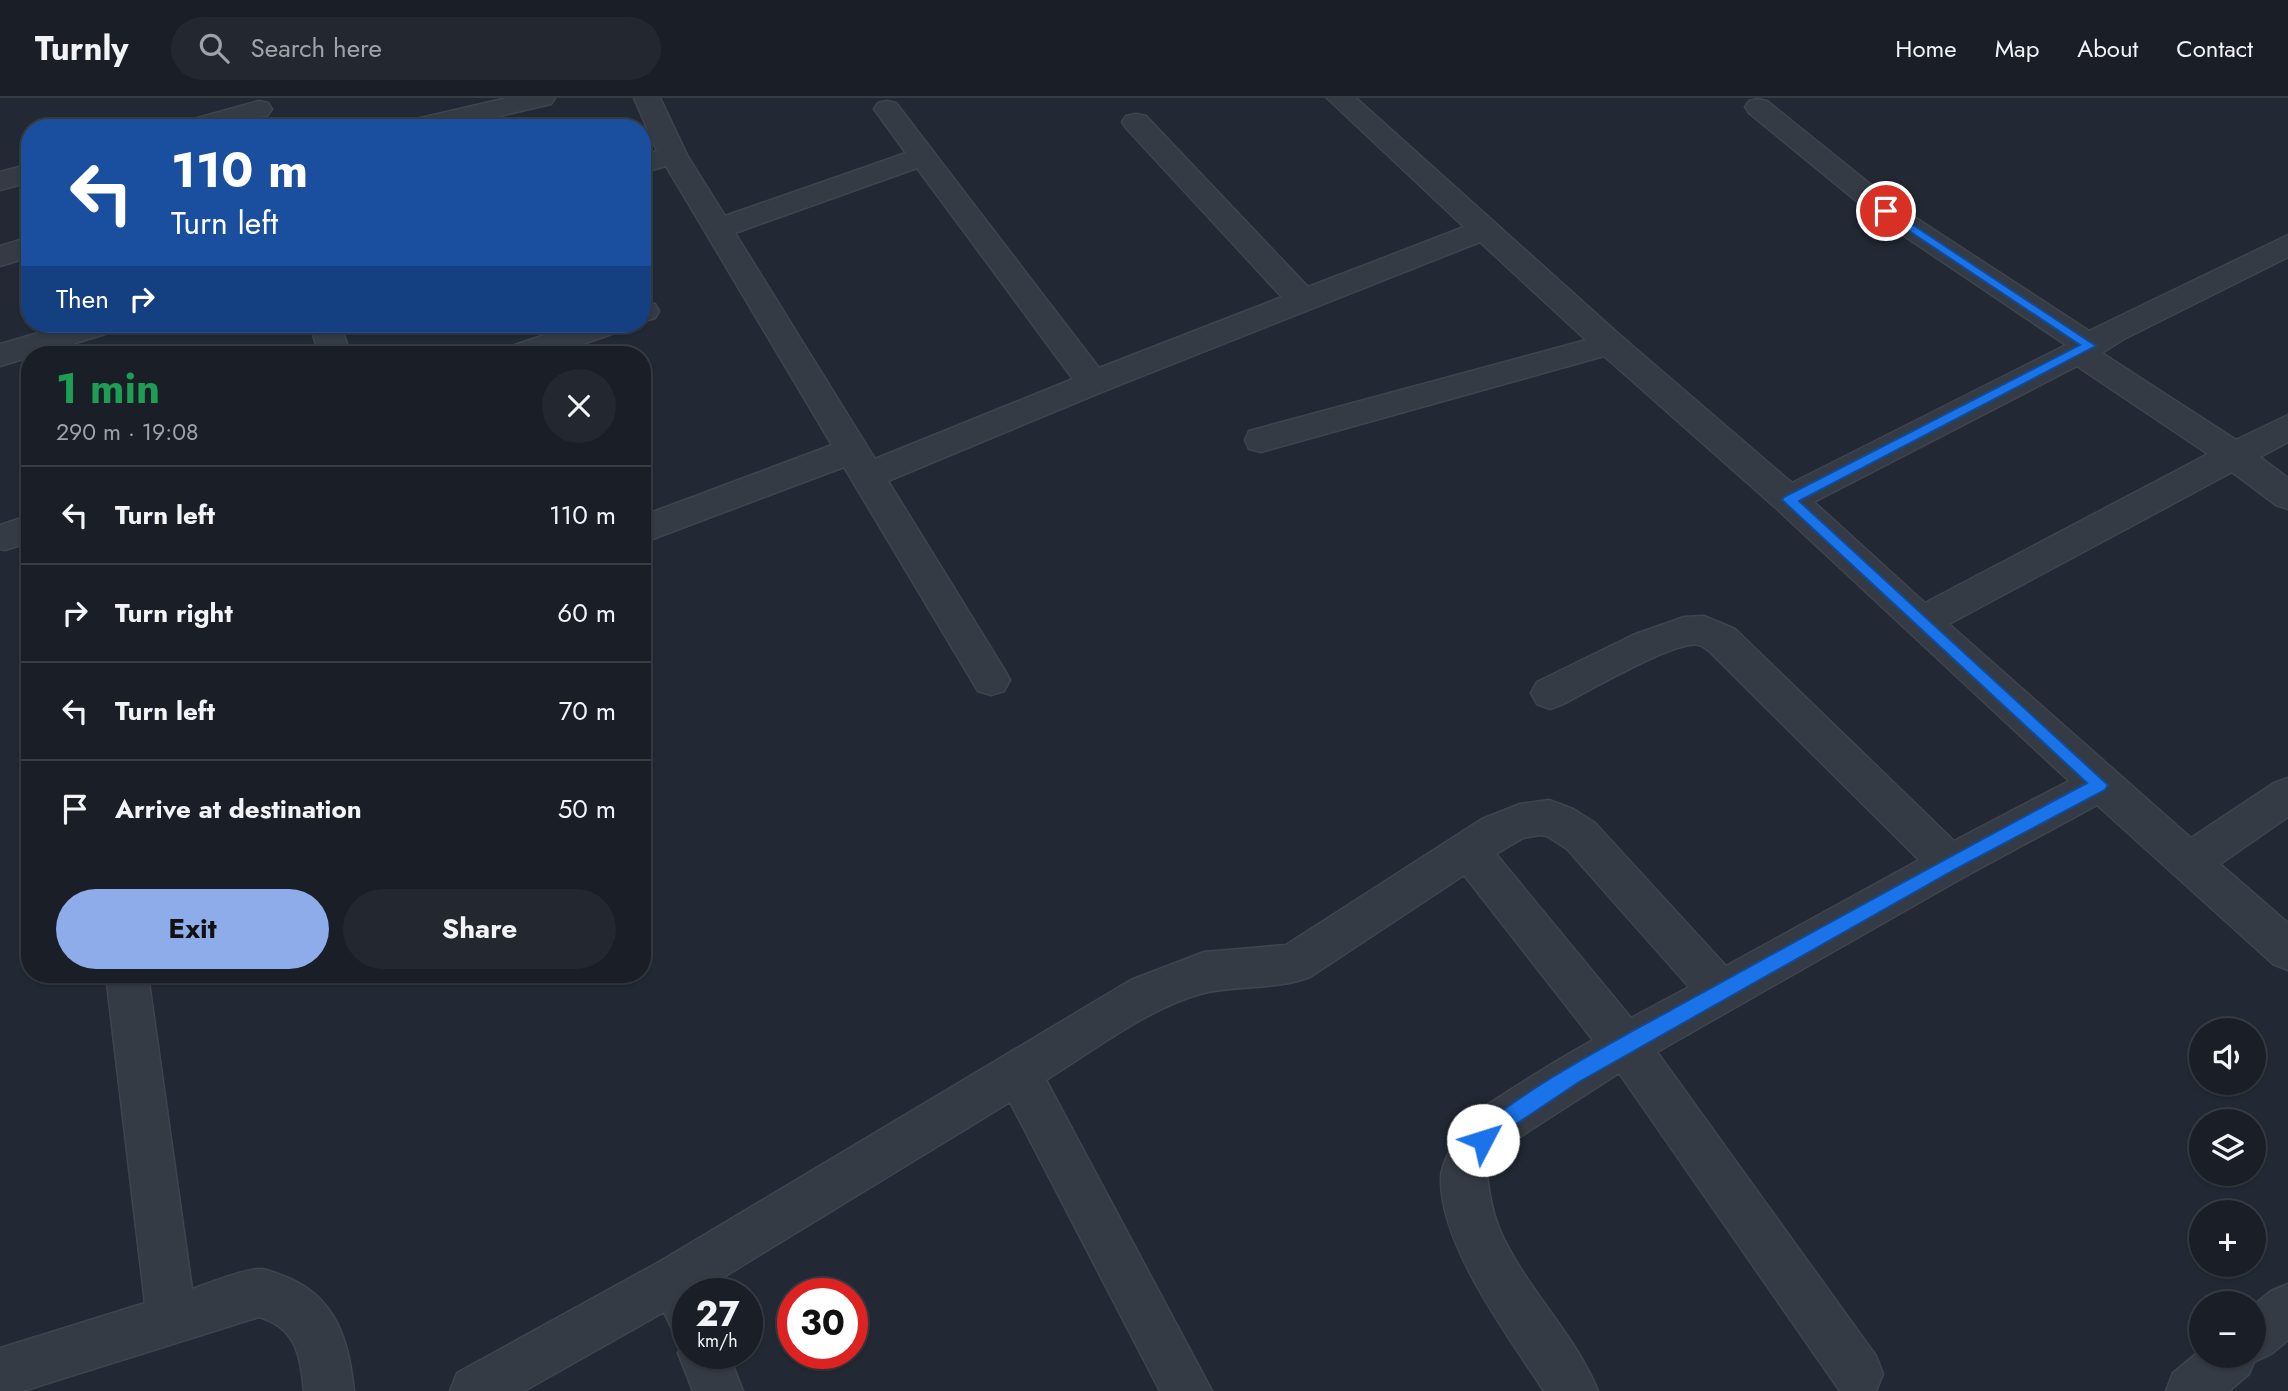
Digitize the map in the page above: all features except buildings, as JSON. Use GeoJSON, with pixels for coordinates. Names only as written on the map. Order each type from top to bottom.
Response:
{"type":"FeatureCollection","features":[{"type":"Feature","properties":{"kind":"street"},"geometry":{"type":"LineString","coordinates":[[452,119],[542,98]]}},
{"type":"Feature","properties":{"kind":"street"},"geometry":{"type":"LineString","coordinates":[[647,98],[673,156],[862,463],[991,680]]}},
{"type":"Feature","properties":{"kind":"street"},"geometry":{"type":"LineString","coordinates":[[1340,98],[1610,344],[1923,621],[2100,785],[2288,950]]}},
{"type":"Feature","properties":{"kind":"street"},"geometry":{"type":"LineString","coordinates":[[1758,107],[1886,211],[2288,496]]}},
{"type":"Feature","properties":{"kind":"street"},"geometry":{"type":"LineString","coordinates":[[887,109],[1093,383]]}},
{"type":"Feature","properties":{"kind":"street"},"geometry":{"type":"LineString","coordinates":[[230,119],[259,112]]}},
{"type":"Feature","properties":{"kind":"street"},"geometry":{"type":"LineString","coordinates":[[1136,122],[1303,300]]}},
{"type":"Feature","properties":{"kind":"street"},"geometry":{"type":"LineString","coordinates":[[651,162],[673,156]]}},
{"type":"Feature","properties":{"kind":"street"},"geometry":{"type":"LineString","coordinates":[[718,229],[923,156]]}},
{"type":"Feature","properties":{"kind":"street"},"geometry":{"type":"LineString","coordinates":[[0,181],[21,175]]}},
{"type":"Feature","properties":{"kind":"street"},"geometry":{"type":"LineString","coordinates":[[651,527],[862,463],[1093,383],[1483,230]]}},
{"type":"Feature","properties":{"kind":"street"},"geometry":{"type":"LineString","coordinates":[[1789,500],[2084,349],[2111,332],[2288,245]]}},
{"type":"Feature","properties":{"kind":"street"},"geometry":{"type":"LineString","coordinates":[[0,256],[21,250]]}},
{"type":"Feature","properties":{"kind":"street"},"geometry":{"type":"LineString","coordinates":[[30,346],[74,333]]}},
{"type":"Feature","properties":{"kind":"street"},"geometry":{"type":"LineString","coordinates":[[546,346],[584,333]]}},
{"type":"Feature","properties":{"kind":"street"},"geometry":{"type":"LineString","coordinates":[[1261,440],[1610,344]]}},
{"type":"Feature","properties":{"kind":"street"},"geometry":{"type":"LineString","coordinates":[[0,355],[21,349]]}},
{"type":"Feature","properties":{"kind":"street"},"geometry":{"type":"LineString","coordinates":[[1923,621],[2288,427]]}},
{"type":"Feature","properties":{"kind":"street"},"geometry":{"type":"LineString","coordinates":[[1550,693],[1662,639],[1697,630],[1709,633],[1722,640],[1950,864]]}},
{"type":"Feature","properties":{"kind":"street"},"geometry":{"type":"LineString","coordinates":[[1573,1391],[1513,1299],[1479,1240],[1466,1202],[1464,1175],[1474,1151],[1493,1128],[1573,1075],[1950,864],[2100,785]]}},
{"type":"Feature","properties":{"kind":"street"},"geometry":{"type":"LineString","coordinates":[[2189,862],[2288,795]]}},
{"type":"Feature","properties":{"kind":"street"},"geometry":{"type":"LineString","coordinates":[[707,1278],[1017,1071],[1172,982],[1226,968],[1271,969],[1295,963],[1468,850],[1520,820],[1545,816],[1562,821],[1581,836],[1722,993]]}},
{"type":"Feature","properties":{"kind":"street"},"geometry":{"type":"LineString","coordinates":[[1468,850],[1626,1046],[1858,1374]]}},
{"type":"Feature","properties":{"kind":"street"},"geometry":{"type":"LineString","coordinates":[[128,983],[172,1320]]}},
{"type":"Feature","properties":{"kind":"street"},"geometry":{"type":"LineString","coordinates":[[1017,1071],[1187,1391]]}},
{"type":"Feature","properties":{"kind":"street"},"geometry":{"type":"LineString","coordinates":[[0,1373],[260,1293],[290,1303],[316,1329],[326,1361],[329,1391]]}},
{"type":"Feature","properties":{"kind":"street"},"geometry":{"type":"LineString","coordinates":[[475,1391],[672,1300]]}},
{"type":"Feature","properties":{"kind":"street"},"geometry":{"type":"LineString","coordinates":[[2266,1327],[2288,1308]]}},
{"type":"Feature","properties":{"kind":"street"},"geometry":{"type":"LineString","coordinates":[[2191,1391],[2217,1368]]}},
{"type":"Feature","properties":{"kind":"street"},"geometry":{"type":"LineString","coordinates":[[709,1369],[718,1391]]}},
{"type":"Feature","properties":{"kind":"route"},"geometry":{"type":"LineString","coordinates":[[1483,1140],[1493,1128],[1573,1075],[1950,864],[2100,785],[1789,500],[2090,346],[1886,211]]}}]}
